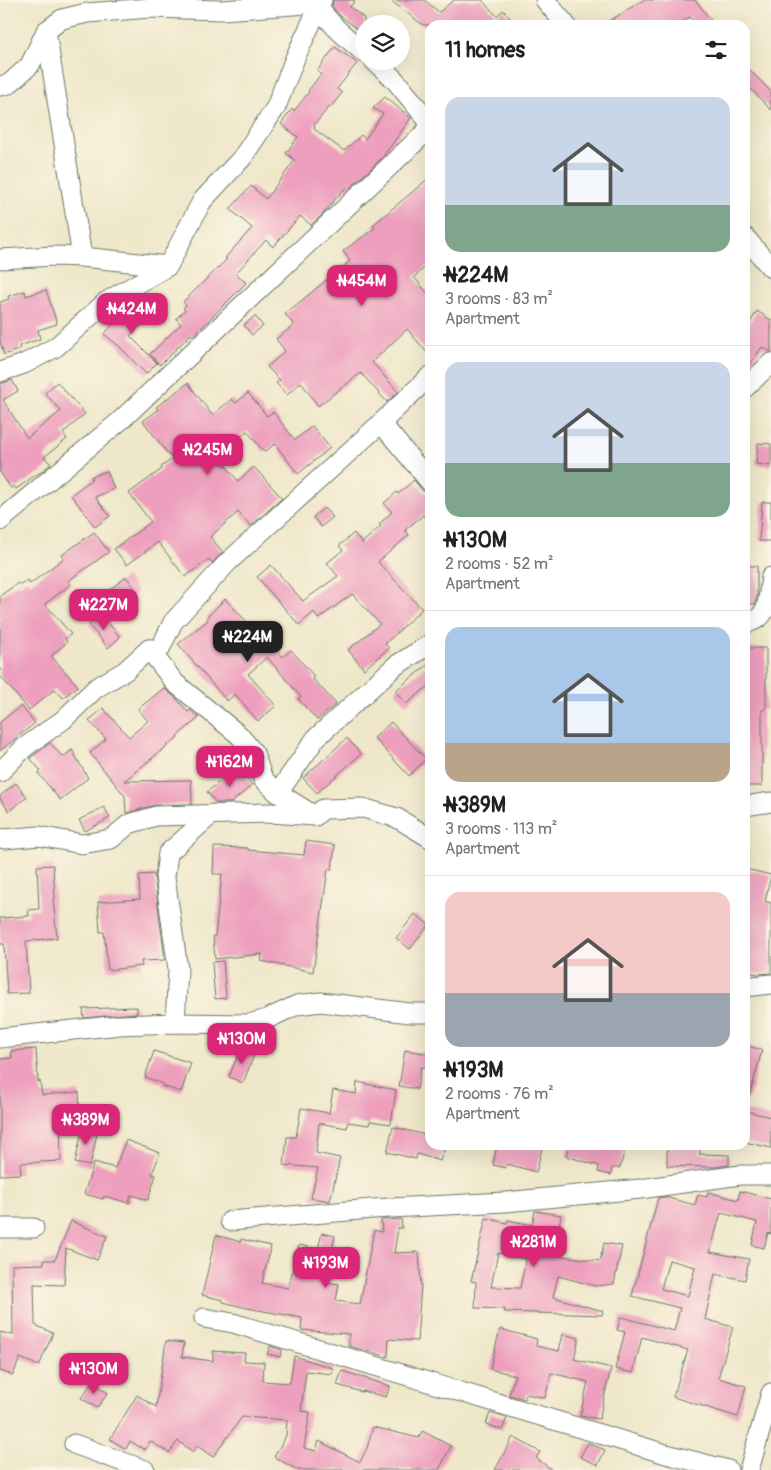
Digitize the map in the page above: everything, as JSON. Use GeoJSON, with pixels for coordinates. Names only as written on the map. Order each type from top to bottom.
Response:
{"type":"FeatureCollection","features":[{"type":"Feature","properties":{"kind":"street"},"geometry":{"type":"LineString","coordinates":[[545,0],[562,20]]}},
{"type":"Feature","properties":{"kind":"street"},"geometry":{"type":"LineString","coordinates":[[0,86],[8,84],[30,65],[46,31],[62,18],[87,13],[150,8],[222,10],[321,4]]}},
{"type":"Feature","properties":{"kind":"street"},"geometry":{"type":"LineString","coordinates":[[321,4],[336,29],[355,45]]}},
{"type":"Feature","properties":{"kind":"street"},"geometry":{"type":"LineString","coordinates":[[0,372],[24,364],[56,347],[107,301],[168,266],[202,202],[242,158],[276,107],[295,58],[321,4]]}},
{"type":"Feature","properties":{"kind":"street"},"geometry":{"type":"LineString","coordinates":[[46,31],[82,257]]}},
{"type":"Feature","properties":{"kind":"street"},"geometry":{"type":"LineString","coordinates":[[384,70],[396,80],[425,117]]}},
{"type":"Feature","properties":{"kind":"street"},"geometry":{"type":"LineString","coordinates":[[0,521],[120,421],[425,133]]}},
{"type":"Feature","properties":{"kind":"street"},"geometry":{"type":"LineString","coordinates":[[750,243],[771,268]]}},
{"type":"Feature","properties":{"kind":"street"},"geometry":{"type":"LineString","coordinates":[[0,259],[54,256],[82,257],[168,266]]}},
{"type":"Feature","properties":{"kind":"street"},"geometry":{"type":"LineString","coordinates":[[750,383],[771,363]]}},
{"type":"Feature","properties":{"kind":"street"},"geometry":{"type":"LineString","coordinates":[[0,772],[25,746],[63,720],[96,688],[125,671],[149,649],[160,649],[173,622],[228,562],[425,381]]}},
{"type":"Feature","properties":{"kind":"street"},"geometry":{"type":"LineString","coordinates":[[381,423],[425,476]]}},
{"type":"Feature","properties":{"kind":"street"},"geometry":{"type":"LineString","coordinates":[[750,622],[760,618],[765,612],[771,577]]}},
{"type":"Feature","properties":{"kind":"street"},"geometry":{"type":"LineString","coordinates":[[278,793],[316,738],[395,666],[425,647]]}},
{"type":"Feature","properties":{"kind":"street"},"geometry":{"type":"LineString","coordinates":[[149,649],[175,682],[239,735],[254,753],[263,778],[278,793],[315,816]]}},
{"type":"Feature","properties":{"kind":"street"},"geometry":{"type":"LineString","coordinates":[[750,805],[771,802]]}},
{"type":"Feature","properties":{"kind":"street"},"geometry":{"type":"LineString","coordinates":[[2,837],[39,836],[82,844],[111,839],[129,824],[156,816],[271,813],[315,816],[324,809],[363,808],[396,818],[425,835]]}},
{"type":"Feature","properties":{"kind":"street"},"geometry":{"type":"LineString","coordinates":[[175,1023],[178,968],[166,877],[168,853],[212,814]]}},
{"type":"Feature","properties":{"kind":"street"},"geometry":{"type":"LineString","coordinates":[[750,987],[771,984]]}},
{"type":"Feature","properties":{"kind":"street"},"geometry":{"type":"LineString","coordinates":[[0,1038],[119,1025],[175,1023],[249,1024],[267,1019],[297,1005],[321,1002],[410,1013],[425,1013]]}},
{"type":"Feature","properties":{"kind":"street"},"geometry":{"type":"LineString","coordinates":[[230,1221],[372,1209],[505,1202],[640,1189],[740,1175],[771,1175]]}},
{"type":"Feature","properties":{"kind":"street"},"geometry":{"type":"LineString","coordinates":[[0,1228],[34,1228]]}},
{"type":"Feature","properties":{"kind":"street"},"geometry":{"type":"LineString","coordinates":[[204,1318],[234,1323],[666,1454],[728,1470]]}},
{"type":"Feature","properties":{"kind":"street"},"geometry":{"type":"LineString","coordinates":[[749,1470],[771,1393]]}},
{"type":"Feature","properties":{"kind":"street"},"geometry":{"type":"LineString","coordinates":[[74,1444],[145,1470]]}},
{"type":"Feature","properties":{"kind":"building"},"geometry":{"type":"Polygon","coordinates":[[[333,0],[355,0],[350,7],[360,15],[355,15],[355,27],[338,14],[332,6],[333,0]]]}},
{"type":"Feature","properties":{"kind":"building"},"geometry":{"type":"Polygon","coordinates":[[[390,0],[424,0],[439,12],[454,0],[482,0],[497,16],[503,10],[512,20],[425,20],[425,25],[390,0]]]}},
{"type":"Feature","properties":{"kind":"building"},"geometry":{"type":"Polygon","coordinates":[[[643,0],[695,0],[711,20],[693,20],[690,17],[685,20],[611,20],[643,0]]]}},
{"type":"Feature","properties":{"kind":"building"},"geometry":{"type":"Polygon","coordinates":[[[335,47],[355,62],[355,66],[337,89],[342,93],[314,125],[314,129],[344,151],[361,135],[365,139],[383,114],[373,108],[385,97],[411,118],[382,158],[348,190],[345,188],[311,225],[300,216],[273,247],[266,240],[236,273],[246,283],[193,336],[191,334],[160,365],[150,354],[181,324],[176,319],[185,310],[183,308],[186,305],[183,302],[227,259],[225,258],[252,228],[230,209],[251,186],[266,199],[295,160],[286,153],[298,137],[281,124],[292,109],[294,111],[309,92],[321,74],[317,71],[335,47]]]}},
{"type":"Feature","properties":{"kind":"building"},"geometry":{"type":"Polygon","coordinates":[[[750,70],[771,92],[771,110],[750,88],[750,70]]]}},
{"type":"Feature","properties":{"kind":"building"},"geometry":{"type":"Polygon","coordinates":[[[425,181],[425,267],[414,277],[425,290],[425,350],[407,329],[372,362],[398,392],[387,402],[361,373],[318,406],[301,382],[287,395],[276,383],[280,380],[267,367],[285,351],[276,339],[294,325],[285,314],[350,261],[343,251],[375,228],[373,225],[425,181]]]}},
{"type":"Feature","properties":{"kind":"building"},"geometry":{"type":"Polygon","coordinates":[[[46,290],[57,324],[38,330],[40,339],[19,346],[20,349],[4,355],[0,341],[0,302],[9,299],[8,296],[25,291],[26,296],[46,290]]]}},
{"type":"Feature","properties":{"kind":"building"},"geometry":{"type":"Polygon","coordinates":[[[138,299],[153,314],[130,336],[157,363],[146,374],[119,346],[104,334],[138,299]]]}},
{"type":"Feature","properties":{"kind":"building"},"geometry":{"type":"Polygon","coordinates":[[[757,311],[771,320],[771,352],[762,347],[750,364],[750,323],[757,311]]]}},
{"type":"Feature","properties":{"kind":"building"},"geometry":{"type":"Polygon","coordinates":[[[255,316],[263,326],[252,335],[244,325],[255,316]]]}},
{"type":"Feature","properties":{"kind":"building"},"geometry":{"type":"Polygon","coordinates":[[[12,380],[18,391],[3,400],[27,438],[61,411],[45,393],[57,382],[85,414],[63,433],[67,439],[44,457],[51,464],[16,489],[14,486],[11,488],[0,472],[0,384],[12,380]]]}},
{"type":"Feature","properties":{"kind":"building"},"geometry":{"type":"Polygon","coordinates":[[[188,383],[212,415],[232,399],[236,403],[248,393],[267,416],[273,412],[295,440],[312,426],[330,448],[298,474],[275,444],[264,452],[247,431],[217,455],[238,481],[254,467],[282,498],[251,526],[238,512],[210,537],[223,552],[212,563],[209,559],[185,577],[158,542],[127,565],[114,549],[151,522],[129,493],[162,469],[161,467],[172,459],[143,421],[158,410],[156,407],[188,383]]]}},
{"type":"Feature","properties":{"kind":"building"},"geometry":{"type":"Polygon","coordinates":[[[758,443],[771,444],[771,466],[756,464],[758,443]]]}},
{"type":"Feature","properties":{"kind":"building"},"geometry":{"type":"Polygon","coordinates":[[[107,471],[114,489],[95,497],[110,516],[95,527],[71,495],[92,479],[91,477],[107,471]]]}},
{"type":"Feature","properties":{"kind":"building"},"geometry":{"type":"Polygon","coordinates":[[[414,480],[425,492],[425,517],[423,515],[405,530],[409,535],[378,562],[422,609],[385,644],[389,648],[364,669],[348,650],[380,624],[352,594],[318,619],[314,612],[299,625],[257,577],[271,565],[303,601],[338,576],[327,563],[343,550],[339,546],[354,533],[362,543],[381,526],[379,524],[392,512],[384,503],[397,492],[398,494],[414,480]]]}},
{"type":"Feature","properties":{"kind":"building"},"geometry":{"type":"Polygon","coordinates":[[[762,502],[771,502],[771,541],[759,541],[762,502]]]}},
{"type":"Feature","properties":{"kind":"building"},"geometry":{"type":"Polygon","coordinates":[[[324,508],[333,517],[321,527],[313,517],[324,508]]]}},
{"type":"Feature","properties":{"kind":"building"},"geometry":{"type":"Polygon","coordinates":[[[94,532],[109,552],[68,581],[71,584],[45,604],[71,634],[65,639],[67,642],[51,656],[78,686],[63,698],[55,689],[29,710],[0,676],[0,596],[18,583],[20,585],[27,580],[30,584],[64,558],[62,555],[94,532]]]}},
{"type":"Feature","properties":{"kind":"building"},"geometry":{"type":"Polygon","coordinates":[[[750,566],[757,566],[757,597],[755,604],[750,604],[750,566]]]}},
{"type":"Feature","properties":{"kind":"building"},"geometry":{"type":"Polygon","coordinates":[[[126,577],[138,592],[113,611],[101,596],[126,577]]]}},
{"type":"Feature","properties":{"kind":"building"},"geometry":{"type":"Polygon","coordinates":[[[225,599],[253,628],[255,626],[283,657],[291,650],[314,676],[312,678],[336,704],[317,720],[298,699],[301,697],[267,657],[248,674],[276,706],[258,721],[235,694],[227,701],[178,644],[208,620],[206,618],[225,599]]]}},
{"type":"Feature","properties":{"kind":"building"},"geometry":{"type":"Polygon","coordinates":[[[101,614],[120,637],[108,648],[89,625],[101,614]]]}},
{"type":"Feature","properties":{"kind":"building"},"geometry":{"type":"Polygon","coordinates":[[[750,648],[766,648],[766,709],[762,710],[762,786],[750,786],[750,648]]]}},
{"type":"Feature","properties":{"kind":"building"},"geometry":{"type":"Polygon","coordinates":[[[425,667],[425,689],[406,704],[395,691],[425,667]]]}},
{"type":"Feature","properties":{"kind":"building"},"geometry":{"type":"Polygon","coordinates":[[[164,688],[188,712],[190,710],[199,718],[124,781],[191,780],[192,804],[155,805],[126,813],[125,796],[90,753],[106,739],[89,721],[103,708],[129,737],[148,721],[138,709],[164,688]]]}},
{"type":"Feature","properties":{"kind":"building"},"geometry":{"type":"Polygon","coordinates":[[[21,706],[35,723],[0,751],[0,722],[21,706]]]}},
{"type":"Feature","properties":{"kind":"building"},"geometry":{"type":"Polygon","coordinates":[[[391,722],[425,760],[409,776],[374,738],[391,722]]]}},
{"type":"Feature","properties":{"kind":"building"},"geometry":{"type":"Polygon","coordinates":[[[347,738],[361,754],[317,793],[303,778],[347,738]]]}},
{"type":"Feature","properties":{"kind":"building"},"geometry":{"type":"Polygon","coordinates":[[[50,743],[63,757],[72,750],[88,778],[60,800],[38,773],[41,771],[30,758],[50,743]]]}},
{"type":"Feature","properties":{"kind":"building"},"geometry":{"type":"Polygon","coordinates":[[[236,767],[252,785],[231,803],[216,803],[207,792],[236,767]]]}},
{"type":"Feature","properties":{"kind":"building"},"geometry":{"type":"Polygon","coordinates":[[[16,783],[27,797],[9,811],[0,799],[0,796],[16,783]]]}},
{"type":"Feature","properties":{"kind":"building"},"geometry":{"type":"Polygon","coordinates":[[[104,807],[110,818],[85,831],[79,820],[104,807]]]}},
{"type":"Feature","properties":{"kind":"building"},"geometry":{"type":"Polygon","coordinates":[[[306,841],[335,845],[332,869],[328,869],[313,972],[261,961],[262,954],[215,959],[213,936],[215,936],[222,874],[213,874],[214,847],[248,848],[248,850],[304,855],[306,841]]]}},
{"type":"Feature","properties":{"kind":"building"},"geometry":{"type":"Polygon","coordinates":[[[53,865],[55,899],[53,899],[57,938],[26,941],[29,993],[7,994],[4,944],[0,944],[0,918],[29,916],[28,910],[39,909],[37,866],[53,865]]]}},
{"type":"Feature","properties":{"kind":"building"},"geometry":{"type":"Polygon","coordinates":[[[750,870],[771,875],[765,901],[771,903],[771,973],[750,973],[750,870]]]}},
{"type":"Feature","properties":{"kind":"building"},"geometry":{"type":"Polygon","coordinates":[[[154,874],[165,960],[141,961],[142,966],[108,970],[104,932],[100,932],[98,902],[140,899],[139,875],[154,874]]]}},
{"type":"Feature","properties":{"kind":"building"},"geometry":{"type":"Polygon","coordinates":[[[415,914],[425,922],[425,930],[410,949],[396,938],[415,914]]]}},
{"type":"Feature","properties":{"kind":"building"},"geometry":{"type":"Polygon","coordinates":[[[223,961],[226,998],[215,999],[212,962],[223,961]]]}},
{"type":"Feature","properties":{"kind":"building"},"geometry":{"type":"Polygon","coordinates":[[[137,1007],[137,1013],[84,1018],[83,1009],[137,1007]]]}},
{"type":"Feature","properties":{"kind":"building"},"geometry":{"type":"Polygon","coordinates":[[[750,1046],[762,1050],[750,1094],[750,1046]]]}},
{"type":"Feature","properties":{"kind":"building"},"geometry":{"type":"Polygon","coordinates":[[[241,1047],[255,1053],[243,1083],[229,1077],[241,1047]]]}},
{"type":"Feature","properties":{"kind":"building"},"geometry":{"type":"Polygon","coordinates":[[[36,1049],[38,1082],[40,1081],[42,1095],[79,1092],[80,1110],[60,1111],[61,1161],[20,1163],[21,1174],[0,1175],[0,1059],[12,1058],[11,1051],[36,1049]]]}},
{"type":"Feature","properties":{"kind":"building"},"geometry":{"type":"Polygon","coordinates":[[[405,1050],[425,1053],[425,1067],[421,1067],[417,1089],[399,1086],[405,1050]]]}},
{"type":"Feature","properties":{"kind":"building"},"geometry":{"type":"Polygon","coordinates":[[[154,1051],[191,1063],[181,1092],[162,1086],[163,1084],[145,1077],[154,1051]]]}},
{"type":"Feature","properties":{"kind":"building"},"geometry":{"type":"Polygon","coordinates":[[[357,1082],[396,1090],[391,1124],[370,1121],[369,1125],[348,1122],[347,1128],[319,1123],[316,1153],[340,1158],[330,1201],[311,1198],[318,1168],[284,1165],[287,1137],[296,1137],[301,1108],[329,1113],[333,1090],[356,1094],[357,1082]]]}},
{"type":"Feature","properties":{"kind":"building"},"geometry":{"type":"Polygon","coordinates":[[[750,1112],[771,1117],[771,1148],[750,1143],[750,1112]]]}},
{"type":"Feature","properties":{"kind":"building"},"geometry":{"type":"Polygon","coordinates":[[[83,1126],[98,1129],[90,1166],[75,1163],[83,1126]]]}},
{"type":"Feature","properties":{"kind":"building"},"geometry":{"type":"Polygon","coordinates":[[[393,1127],[425,1135],[425,1150],[444,1150],[440,1161],[417,1154],[416,1159],[387,1152],[393,1127]]]}},
{"type":"Feature","properties":{"kind":"building"},"geometry":{"type":"Polygon","coordinates":[[[126,1140],[160,1153],[152,1174],[156,1175],[148,1200],[131,1195],[129,1203],[104,1196],[103,1199],[84,1194],[94,1162],[115,1168],[126,1140]]]}},
{"type":"Feature","properties":{"kind":"building"},"geometry":{"type":"Polygon","coordinates":[[[496,1150],[542,1150],[536,1172],[507,1164],[506,1168],[493,1165],[496,1150]]]}},
{"type":"Feature","properties":{"kind":"building"},"geometry":{"type":"Polygon","coordinates":[[[568,1150],[625,1150],[620,1168],[612,1168],[611,1175],[598,1172],[599,1166],[566,1156],[568,1150]]]}},
{"type":"Feature","properties":{"kind":"building"},"geometry":{"type":"Polygon","coordinates":[[[667,1150],[700,1150],[699,1154],[729,1155],[729,1165],[716,1167],[667,1166],[667,1150]]]}},
{"type":"Feature","properties":{"kind":"building"},"geometry":{"type":"Polygon","coordinates":[[[740,1191],[771,1199],[771,1234],[768,1233],[764,1248],[752,1245],[757,1222],[721,1213],[710,1252],[749,1259],[745,1280],[715,1274],[705,1319],[733,1327],[718,1378],[746,1386],[738,1417],[673,1397],[688,1350],[642,1337],[633,1373],[615,1369],[625,1332],[617,1330],[621,1317],[674,1331],[680,1308],[632,1296],[658,1198],[665,1197],[695,1205],[698,1195],[707,1197],[708,1192],[738,1200],[740,1191]],[[669,1260],[661,1289],[688,1296],[695,1267],[669,1260]]]}},
{"type":"Feature","properties":{"kind":"building"},"geometry":{"type":"Polygon","coordinates":[[[535,1211],[561,1215],[554,1255],[600,1261],[604,1243],[622,1246],[614,1284],[595,1286],[558,1276],[553,1297],[603,1311],[602,1315],[504,1312],[505,1309],[475,1308],[476,1282],[471,1281],[486,1218],[507,1223],[508,1220],[532,1225],[535,1211]],[[498,1253],[491,1287],[520,1288],[526,1259],[498,1253]]]}},
{"type":"Feature","properties":{"kind":"building"},"geometry":{"type":"Polygon","coordinates":[[[401,1219],[402,1228],[398,1228],[394,1253],[419,1252],[421,1285],[417,1341],[389,1339],[388,1357],[349,1346],[349,1334],[301,1330],[302,1318],[247,1308],[202,1295],[216,1235],[241,1242],[241,1239],[271,1246],[262,1283],[288,1288],[299,1245],[318,1249],[322,1233],[335,1236],[325,1282],[339,1284],[336,1301],[360,1304],[374,1230],[382,1232],[381,1220],[401,1219]]]}},
{"type":"Feature","properties":{"kind":"building"},"geometry":{"type":"Polygon","coordinates":[[[71,1221],[107,1236],[97,1260],[66,1248],[64,1285],[34,1284],[35,1325],[53,1333],[39,1366],[20,1358],[13,1375],[0,1371],[0,1332],[13,1335],[12,1265],[44,1264],[44,1260],[55,1260],[71,1221]]]}},
{"type":"Feature","properties":{"kind":"building"},"geometry":{"type":"Polygon","coordinates":[[[500,1329],[537,1339],[536,1346],[559,1351],[563,1334],[579,1338],[574,1359],[611,1368],[599,1419],[580,1416],[588,1382],[551,1373],[545,1398],[526,1394],[525,1399],[509,1395],[515,1375],[490,1369],[500,1329]]]}},
{"type":"Feature","properties":{"kind":"building"},"geometry":{"type":"Polygon","coordinates":[[[166,1341],[184,1343],[182,1357],[213,1361],[213,1351],[245,1353],[244,1361],[264,1362],[263,1381],[290,1383],[294,1356],[333,1368],[332,1374],[306,1371],[301,1411],[310,1412],[304,1448],[316,1451],[319,1441],[360,1462],[367,1448],[373,1427],[419,1438],[422,1431],[451,1446],[439,1470],[298,1470],[274,1457],[286,1436],[287,1420],[242,1417],[213,1457],[197,1446],[193,1452],[178,1441],[169,1453],[150,1441],[145,1450],[130,1441],[126,1449],[110,1439],[137,1395],[156,1407],[166,1341]]]}},
{"type":"Feature","properties":{"kind":"building"},"geometry":{"type":"Polygon","coordinates":[[[270,1346],[282,1350],[280,1357],[267,1354],[270,1346]]]}},
{"type":"Feature","properties":{"kind":"building"},"geometry":{"type":"Polygon","coordinates":[[[342,1371],[390,1386],[386,1397],[337,1385],[342,1371]]]}},
{"type":"Feature","properties":{"kind":"building"},"geometry":{"type":"Polygon","coordinates":[[[92,1382],[108,1393],[97,1408],[81,1398],[92,1382]]]}},
{"type":"Feature","properties":{"kind":"building"},"geometry":{"type":"Polygon","coordinates":[[[490,1413],[507,1418],[502,1430],[486,1424],[490,1413]]]}},
{"type":"Feature","properties":{"kind":"building"},"geometry":{"type":"Polygon","coordinates":[[[513,1437],[540,1452],[536,1458],[552,1470],[495,1470],[513,1437]]]}},
{"type":"Feature","properties":{"kind":"building"},"geometry":{"type":"Polygon","coordinates":[[[588,1443],[605,1450],[598,1465],[580,1457],[588,1443]]]}}]}
